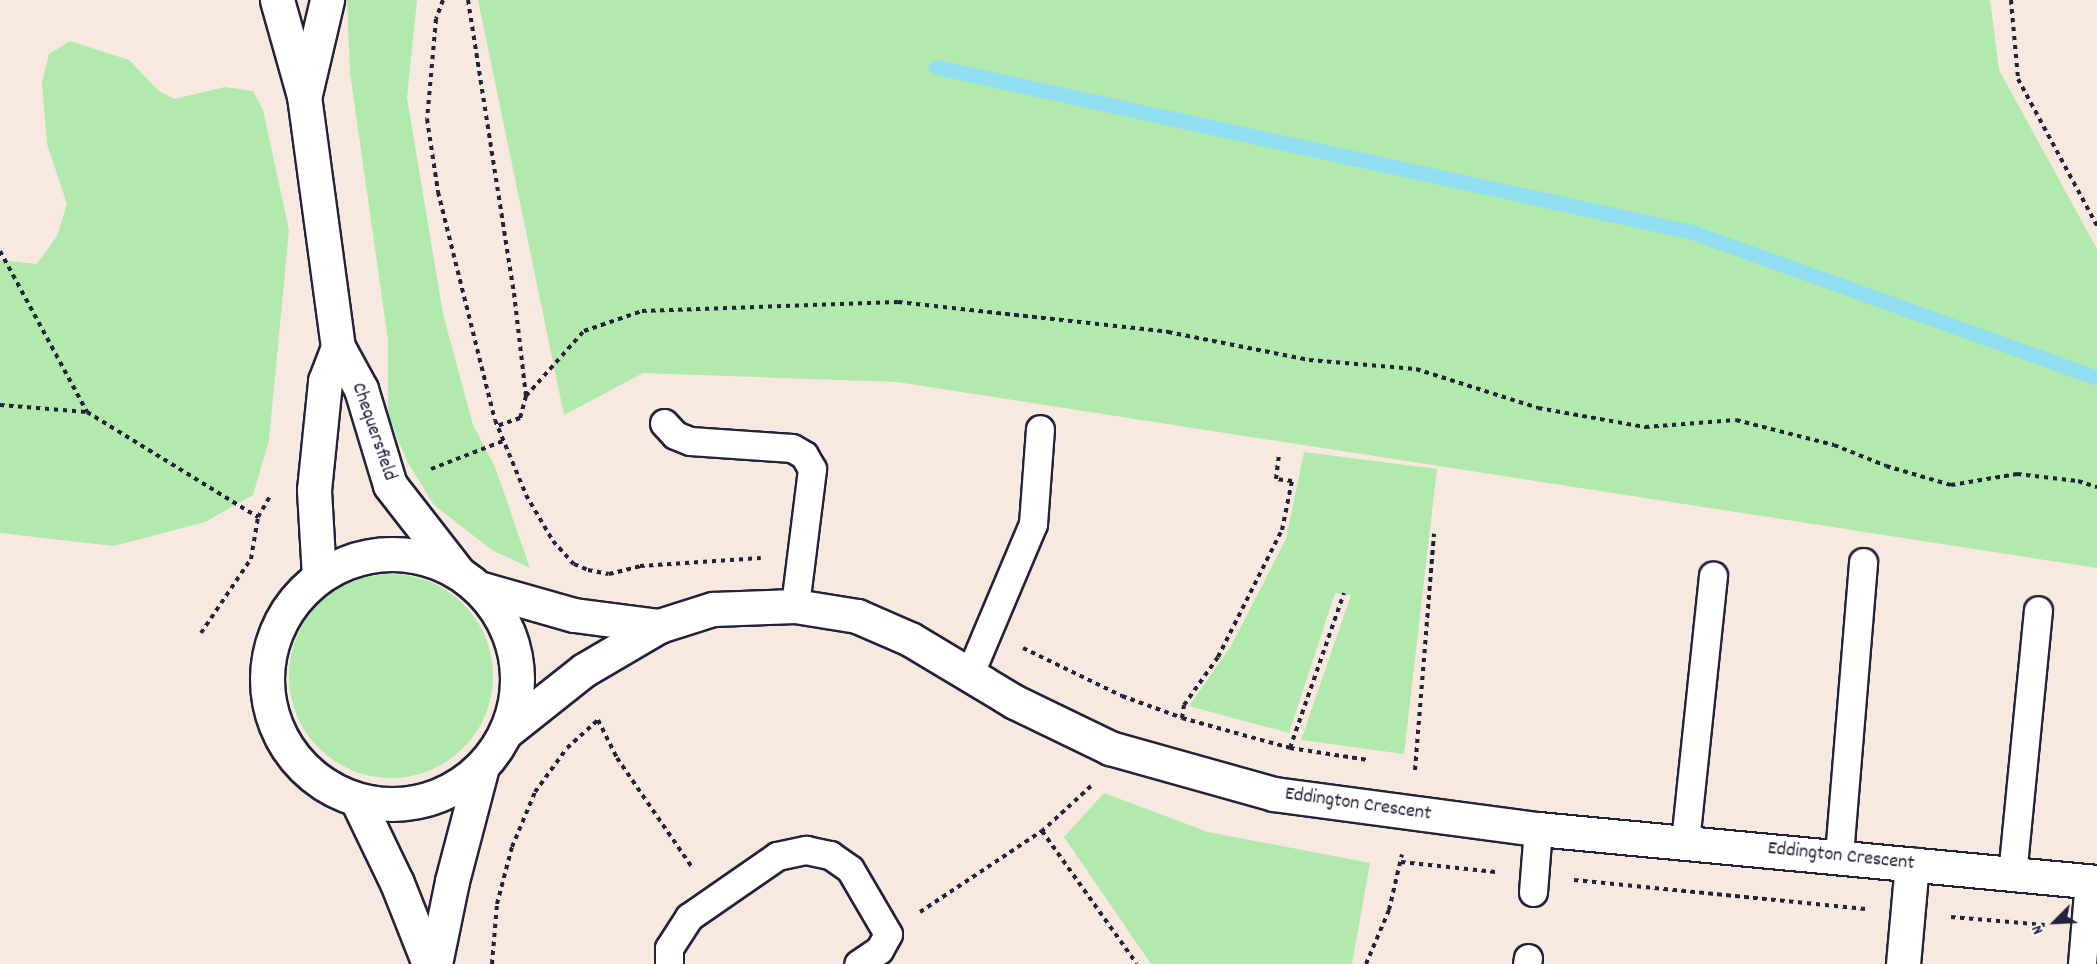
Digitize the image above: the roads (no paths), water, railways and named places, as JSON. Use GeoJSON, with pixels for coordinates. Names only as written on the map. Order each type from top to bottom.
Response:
{"type":"FeatureCollection","features":[{"type":"Feature","properties":{"kind":"street","name":"Chequersfield"},"geometry":{"type":"LineString","coordinates":[[277,0],[304,96],[338,347],[361,389],[390,485],[502,618],[516,655],[517,693],[507,731]]}},
{"type":"Feature","properties":{"kind":"street","name":"Chequersfield"},"geometry":{"type":"LineString","coordinates":[[304,96],[327,0]]}},
{"type":"Feature","properties":{"kind":"street","name":"Chequersfield"},"geometry":{"type":"LineString","coordinates":[[319,577],[314,490],[325,381],[338,347]]}},
{"type":"Feature","properties":{"kind":"street","name":"Eddington Crescent"},"geometry":{"type":"LineString","coordinates":[[482,767],[455,789],[424,801],[390,805],[357,800],[321,783],[291,755],[273,720],[268,690],[273,640],[290,605],[319,577],[351,560],[387,554],[423,557],[468,580],[574,615],[658,626]]}},
{"type":"Feature","properties":{"kind":"street","name":"Eddington Crescent"},"geometry":{"type":"LineString","coordinates":[[507,731],[584,670],[658,626],[713,609],[795,606],[857,616],[910,639],[1015,702],[1110,748],[1274,794],[1538,829],[1839,855],[2093,882]]}},
{"type":"Feature","properties":{"kind":"street"},"geometry":{"type":"LineString","coordinates":[[435,964],[452,881],[482,767],[507,731]]}},
{"type":"Feature","properties":{"kind":"street"},"geometry":{"type":"LineString","coordinates":[[357,800],[397,883],[429,964]]}},
{"type":"Feature","properties":{"kind":"street"},"geometry":{"type":"LineString","coordinates":[[1903,964],[1912,864]]}},
{"type":"Feature","properties":{"kind":"lane"},"geometry":{"type":"LineString","coordinates":[[664,423],[675,435],[690,441],[792,448],[804,455],[812,469],[795,606]]}},
{"type":"Feature","properties":{"kind":"lane"},"geometry":{"type":"LineString","coordinates":[[970,673],[1033,524],[1040,429]]}},
{"type":"Feature","properties":{"kind":"lane"},"geometry":{"type":"LineString","coordinates":[[1839,855],[1863,562]]}},
{"type":"Feature","properties":{"kind":"lane"},"geometry":{"type":"LineString","coordinates":[[1685,842],[1713,575]]}},
{"type":"Feature","properties":{"kind":"lane"},"geometry":{"type":"LineString","coordinates":[[2012,875],[2038,610]]}},
{"type":"Feature","properties":{"kind":"lane"},"geometry":{"type":"LineString","coordinates":[[1534,884],[1538,829]]}},
{"type":"Feature","properties":{"kind":"lane"},"geometry":{"type":"LineString","coordinates":[[669,964],[669,948],[688,917],[777,856],[806,850],[830,855],[850,869],[888,934],[879,950],[858,964]]}},
{"type":"Feature","properties":{"kind":"lane"},"geometry":{"type":"LineString","coordinates":[[2082,964],[2085,928],[2093,882]]}},
{"type":"Feature","properties":{"kind":"waterway"},"geometry":{"type":"LineString","coordinates":[[936,67],[1692,232],[2097,378]]}}]}
